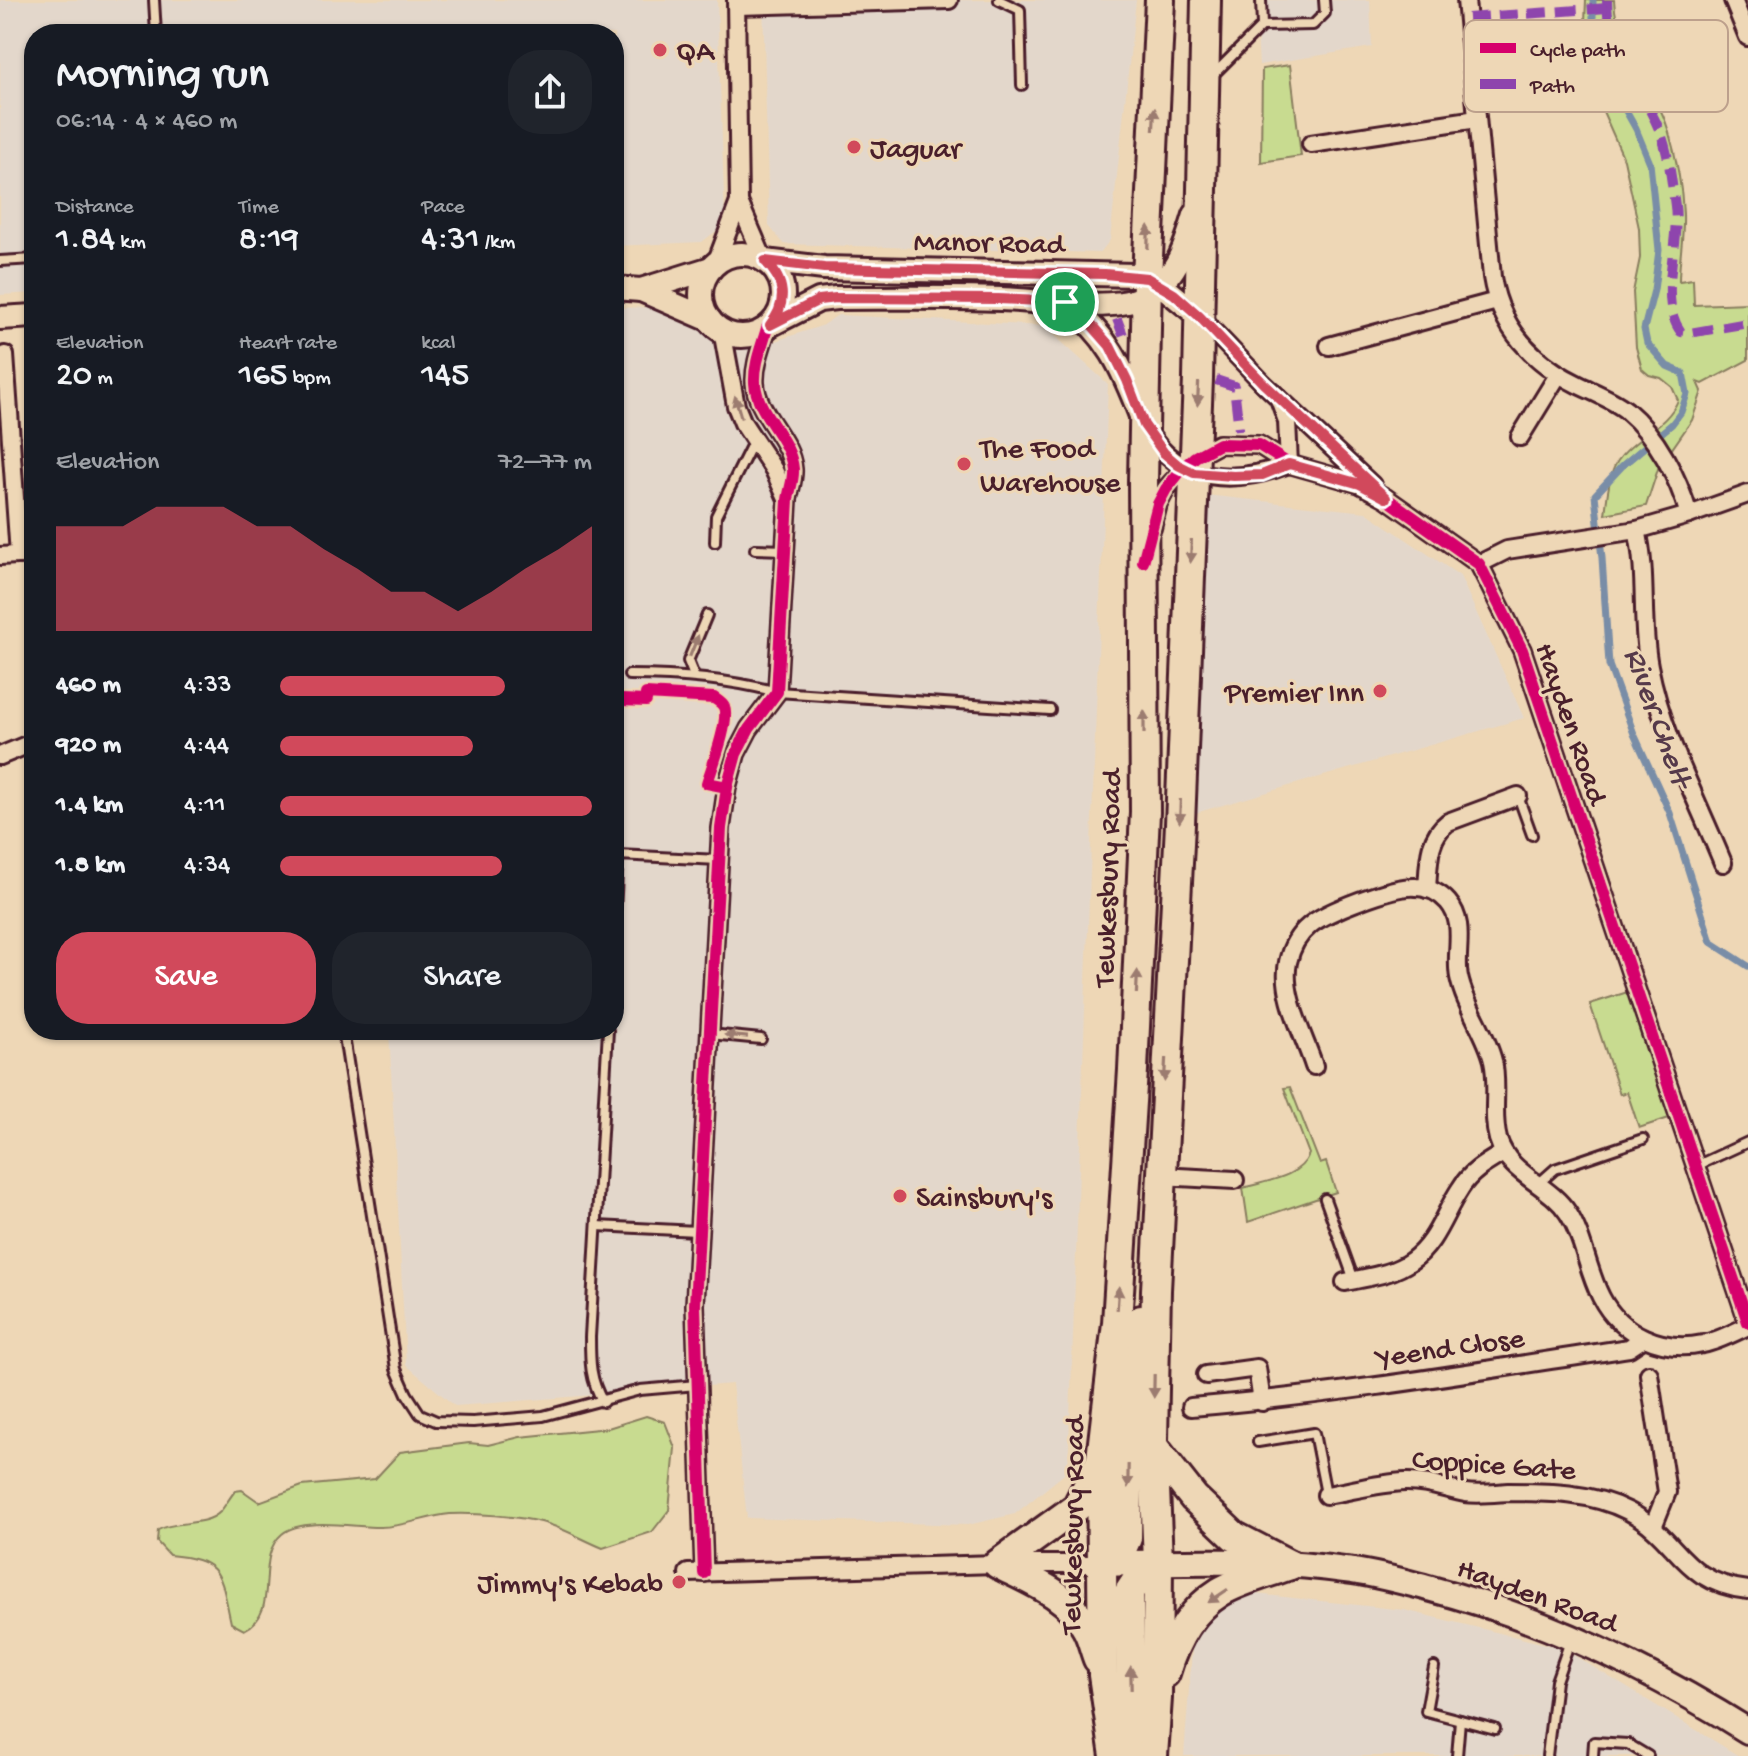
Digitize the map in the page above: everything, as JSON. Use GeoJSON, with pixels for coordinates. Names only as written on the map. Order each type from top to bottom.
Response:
{"type":"FeatureCollection","features":[{"type":"Feature","properties":{"kind":"highway","name":"Tewkesbury Road"},"geometry":{"type":"LineString","coordinates":[[1115,1756],[1103,1675],[1101,1459],[1117,1323],[1145,812],[1144,425],[1160,0]]}},
{"type":"Feature","properties":{"kind":"highway"},"geometry":{"type":"LineString","coordinates":[[1153,1756],[1157,1698],[1158,1562],[1153,1446],[1156,1290],[1180,824],[1199,316],[1206,0]]}},
{"type":"Feature","properties":{"kind":"highway"},"geometry":{"type":"LineString","coordinates":[[1103,1564],[1122,1549],[1127,1538],[1136,1338],[1142,1314],[1156,1290]]}},
{"type":"Feature","properties":{"kind":"highway"},"geometry":{"type":"LineString","coordinates":[[1153,1446],[1194,1498],[1234,1536],[1290,1565]]}},
{"type":"Feature","properties":{"kind":"highway"},"geometry":{"type":"LineString","coordinates":[[1101,1459],[1077,1507],[998,1564],[1047,1589],[1072,1607],[1087,1629],[1103,1675]]}},
{"type":"Feature","properties":{"kind":"highway"},"geometry":{"type":"LineString","coordinates":[[1132,1756],[1129,1592],[1139,1577],[1158,1562]]}},
{"type":"Feature","properties":{"kind":"highway"},"geometry":{"type":"LineString","coordinates":[[1157,1698],[1173,1646],[1196,1613],[1220,1592],[1290,1565]]}},
{"type":"Feature","properties":{"kind":"main road","name":"Hayden Road"},"geometry":{"type":"LineString","coordinates":[[1103,1564],[1290,1565],[1347,1570],[1402,1581],[1496,1608],[1571,1636],[1660,1679],[1748,1731]]}},
{"type":"Feature","properties":{"kind":"street"},"geometry":{"type":"LineString","coordinates":[[788,500],[774,470],[743,423],[716,325],[703,307],[701,294],[704,280],[714,266],[739,202],[736,3],[949,0]]}},
{"type":"Feature","properties":{"kind":"street"},"geometry":{"type":"LineString","coordinates":[[1466,0],[1468,20]]}},
{"type":"Feature","properties":{"kind":"street"},"geometry":{"type":"LineString","coordinates":[[1733,0],[1748,37]]}},
{"type":"Feature","properties":{"kind":"street"},"geometry":{"type":"LineString","coordinates":[[1476,112],[1497,301],[1522,344],[1539,361],[1558,375],[1613,402],[1636,420],[1664,457],[1682,490],[1689,515]]}},
{"type":"Feature","properties":{"kind":"street"},"geometry":{"type":"LineString","coordinates":[[1311,144],[1477,119]]}},
{"type":"Feature","properties":{"kind":"street"},"geometry":{"type":"LineString","coordinates":[[1199,316],[1151,286],[1178,264],[1201,195]]}},
{"type":"Feature","properties":{"kind":"street"},"geometry":{"type":"LineString","coordinates":[[739,202],[765,261],[780,280],[783,292],[782,304],[768,326],[758,356],[755,382],[761,406],[781,439],[793,470],[788,500],[777,692],[749,729],[736,754],[727,787],[719,860],[697,1231],[696,1573],[1103,1564]]}},
{"type":"Feature","properties":{"kind":"street"},"geometry":{"type":"LineString","coordinates":[[641,290],[714,266],[739,254],[752,255],[765,261]]}},
{"type":"Feature","properties":{"kind":"street","name":"Manor Road"},"geometry":{"type":"LineString","coordinates":[[765,261],[824,268],[1105,274],[1151,286]]}},
{"type":"Feature","properties":{"kind":"street","name":"Manor Road"},"geometry":{"type":"LineString","coordinates":[[768,326],[819,300],[836,298],[1126,303],[1151,286]]}},
{"type":"Feature","properties":{"kind":"street"},"geometry":{"type":"LineString","coordinates":[[624,289],[641,290],[745,336],[768,326]]}},
{"type":"Feature","properties":{"kind":"street"},"geometry":{"type":"LineString","coordinates":[[1329,346],[1497,301]]}},
{"type":"Feature","properties":{"kind":"street"},"geometry":{"type":"LineString","coordinates":[[1065,302],[1089,322],[1110,346],[1144,425],[1164,453],[1191,466],[1262,475],[1289,464],[1287,421],[1276,393]]}},
{"type":"Feature","properties":{"kind":"street","name":"Hayden Road"},"geometry":{"type":"LineString","coordinates":[[1199,316],[1386,498]]}},
{"type":"Feature","properties":{"kind":"street"},"geometry":{"type":"LineString","coordinates":[[0,318],[24,317]]}},
{"type":"Feature","properties":{"kind":"street"},"geometry":{"type":"LineString","coordinates":[[2,355],[24,530]]}},
{"type":"Feature","properties":{"kind":"street"},"geometry":{"type":"LineString","coordinates":[[1520,437],[1558,375]]}},
{"type":"Feature","properties":{"kind":"street","name":"Hayden Road"},"geometry":{"type":"LineString","coordinates":[[1191,466],[1219,444],[1259,445],[1289,464],[1360,484],[1386,498],[1479,564],[1522,650],[1748,1324]]}},
{"type":"Feature","properties":{"kind":"street"},"geometry":{"type":"LineString","coordinates":[[1143,562],[1158,504],[1166,489],[1191,466]]}},
{"type":"Feature","properties":{"kind":"street"},"geometry":{"type":"LineString","coordinates":[[1479,564],[1507,550],[1629,531],[1689,515],[1748,494]]}},
{"type":"Feature","properties":{"kind":"street"},"geometry":{"type":"LineString","coordinates":[[1629,531],[1644,558],[1645,631],[1652,681],[1668,729],[1723,863]]}},
{"type":"Feature","properties":{"kind":"street"},"geometry":{"type":"LineString","coordinates":[[0,556],[24,554]]}},
{"type":"Feature","properties":{"kind":"street"},"geometry":{"type":"LineString","coordinates":[[0,756],[24,746]]}},
{"type":"Feature","properties":{"kind":"street"},"geometry":{"type":"LineString","coordinates":[[1427,889],[1431,845],[1440,828],[1448,822],[1518,796]]}},
{"type":"Feature","properties":{"kind":"street"},"geometry":{"type":"LineString","coordinates":[[1314,1066],[1288,990],[1288,963],[1298,938],[1317,919],[1330,912],[1406,887],[1427,889],[1441,896],[1449,904],[1459,924],[1459,977],[1494,1063],[1495,1125],[1503,1153],[1522,1173],[1558,1200],[1568,1213],[1600,1296],[1609,1309],[1631,1331],[1673,1347],[1702,1344],[1748,1324]]}},
{"type":"Feature","properties":{"kind":"street"},"geometry":{"type":"LineString","coordinates":[[1350,1281],[1401,1267],[1424,1251],[1473,1172],[1503,1153]]}},
{"type":"Feature","properties":{"kind":"street"},"geometry":{"type":"LineString","coordinates":[[1160,1176],[1235,1180]]}},
{"type":"Feature","properties":{"kind":"street","name":"Yeend Close"},"geometry":{"type":"LineString","coordinates":[[1191,1407],[1262,1402],[1629,1348],[1644,1338]]}},
{"type":"Feature","properties":{"kind":"street"},"geometry":{"type":"LineString","coordinates":[[1206,1375],[1257,1368],[1262,1402]]}},
{"type":"Feature","properties":{"kind":"street"},"geometry":{"type":"LineString","coordinates":[[1649,1374],[1667,1492],[1653,1527]]}},
{"type":"Feature","properties":{"kind":"street","name":"Coppice Gate"},"geometry":{"type":"LineString","coordinates":[[1326,1495],[1404,1482],[1436,1485],[1467,1493],[1556,1492],[1612,1504],[1653,1527],[1687,1565],[1700,1574],[1729,1587],[1748,1590]]}},
{"type":"Feature","properties":{"kind":"lane"},"geometry":{"type":"LineString","coordinates":[[154,0],[155,24]]}},
{"type":"Feature","properties":{"kind":"lane"},"geometry":{"type":"LineString","coordinates":[[999,0],[1020,10],[1022,85]]}},
{"type":"Feature","properties":{"kind":"lane"},"geometry":{"type":"LineString","coordinates":[[1261,0],[1262,26]]}},
{"type":"Feature","properties":{"kind":"lane"},"geometry":{"type":"LineString","coordinates":[[1204,85],[1262,26],[1313,25],[1325,13],[1324,0]]}},
{"type":"Feature","properties":{"kind":"lane"},"geometry":{"type":"LineString","coordinates":[[0,261],[24,260]]}},
{"type":"Feature","properties":{"kind":"lane"},"geometry":{"type":"LineString","coordinates":[[715,542],[716,516],[754,440]]}},
{"type":"Feature","properties":{"kind":"lane"},"geometry":{"type":"LineString","coordinates":[[755,549],[785,550]]}},
{"type":"Feature","properties":{"kind":"lane"},"geometry":{"type":"LineString","coordinates":[[694,676],[688,661],[707,615]]}},
{"type":"Feature","properties":{"kind":"lane"},"geometry":{"type":"LineString","coordinates":[[629,675],[694,676],[777,692],[1050,710]]}},
{"type":"Feature","properties":{"kind":"lane"},"geometry":{"type":"LineString","coordinates":[[1518,796],[1532,835]]}},
{"type":"Feature","properties":{"kind":"lane"},"geometry":{"type":"LineString","coordinates":[[624,855],[719,860]]}},
{"type":"Feature","properties":{"kind":"lane"},"geometry":{"type":"LineString","coordinates":[[710,1034],[761,1039]]}},
{"type":"Feature","properties":{"kind":"lane"},"geometry":{"type":"LineString","coordinates":[[345,1040],[396,1369],[420,1414],[436,1421],[473,1422],[543,1416],[640,1390],[697,1385]]}},
{"type":"Feature","properties":{"kind":"lane"},"geometry":{"type":"LineString","coordinates":[[603,1402],[590,1372],[590,1337],[607,1040]]}},
{"type":"Feature","properties":{"kind":"lane"},"geometry":{"type":"LineString","coordinates":[[1538,1184],[1555,1169],[1643,1139]]}},
{"type":"Feature","properties":{"kind":"lane"},"geometry":{"type":"LineString","coordinates":[[1696,1166],[1748,1142]]}},
{"type":"Feature","properties":{"kind":"lane"},"geometry":{"type":"LineString","coordinates":[[1325,1199],[1350,1281]]}},
{"type":"Feature","properties":{"kind":"lane"},"geometry":{"type":"LineString","coordinates":[[597,1226],[697,1231]]}},
{"type":"Feature","properties":{"kind":"lane"},"geometry":{"type":"LineString","coordinates":[[1258,1442],[1314,1433],[1326,1495]]}},
{"type":"Feature","properties":{"kind":"lane"},"geometry":{"type":"LineString","coordinates":[[1547,1756],[1556,1681],[1571,1636]]}},
{"type":"Feature","properties":{"kind":"lane"},"geometry":{"type":"LineString","coordinates":[[1434,1667],[1426,1711],[1495,1729]]}},
{"type":"Feature","properties":{"kind":"lane"},"geometry":{"type":"LineString","coordinates":[[1457,1756],[1460,1720]]}},
{"type":"Feature","properties":{"kind":"lane"},"geometry":{"type":"LineString","coordinates":[[1593,1756],[1594,1742],[1628,1744],[1648,1756]]}},
{"type":"Feature","properties":{"kind":"shaded area"},"geometry":{"type":"Polygon","coordinates":[[[0,0],[717,0],[725,224],[702,242],[624,246],[624,24],[24,24],[24,294],[0,295],[0,0]]]}},
{"type":"Feature","properties":{"kind":"shaded area"},"geometry":{"type":"Polygon","coordinates":[[[763,0],[1136,0],[1110,240],[1100,253],[784,244],[769,226],[763,0]]]}},
{"type":"Feature","properties":{"kind":"shaded area"},"geometry":{"type":"Polygon","coordinates":[[[1255,0],[1370,0],[1372,47],[1259,65],[1255,0]]]}},
{"type":"Feature","properties":{"kind":"shaded area"},"geometry":{"type":"Polygon","coordinates":[[[653,307],[702,331],[751,349],[821,326],[838,315],[1044,326],[1108,384],[1068,1471],[1015,1514],[968,1525],[747,1518],[732,1384],[455,1406],[406,1365],[390,1040],[624,1040],[624,308],[653,307]]]}},
{"type":"Feature","properties":{"kind":"shaded area"},"geometry":{"type":"Polygon","coordinates":[[[1205,495],[1366,512],[1460,576],[1524,718],[1195,813],[1205,495]]]}},
{"type":"Feature","properties":{"kind":"shaded area"},"geometry":{"type":"Polygon","coordinates":[[[1246,1593],[1404,1610],[1562,1648],[1739,1756],[1184,1756],[1194,1624],[1246,1593]]]}},
{"type":"Feature","properties":{"kind":"green space"},"geometry":{"type":"Polygon","coordinates":[[[1586,0],[1614,0],[1617,20],[1585,20],[1586,0]]]}},
{"type":"Feature","properties":{"kind":"green space"},"geometry":{"type":"Polygon","coordinates":[[[1290,65],[1301,156],[1261,162],[1262,69],[1290,65]]]}},
{"type":"Feature","properties":{"kind":"green space"},"geometry":{"type":"Polygon","coordinates":[[[1603,112],[1662,112],[1678,171],[1682,203],[1679,281],[1693,279],[1694,305],[1748,303],[1748,360],[1703,384],[1698,382],[1702,391],[1692,420],[1658,469],[1646,506],[1605,514],[1610,480],[1618,460],[1665,419],[1678,400],[1672,387],[1642,369],[1636,347],[1633,292],[1640,258],[1639,228],[1624,159],[1603,112]]]}},
{"type":"Feature","properties":{"kind":"green space"},"geometry":{"type":"Polygon","coordinates":[[[1637,989],[1678,1115],[1639,1128],[1627,1092],[1620,1094],[1590,1004],[1637,989]]]}},
{"type":"Feature","properties":{"kind":"green space"},"geometry":{"type":"Polygon","coordinates":[[[1290,1087],[1320,1164],[1326,1162],[1336,1192],[1248,1222],[1243,1188],[1290,1173],[1309,1154],[1284,1088],[1290,1087]]]}},
{"type":"Feature","properties":{"kind":"green space"},"geometry":{"type":"Polygon","coordinates":[[[646,1416],[665,1422],[675,1448],[669,1510],[652,1532],[603,1548],[549,1524],[496,1515],[450,1514],[387,1527],[302,1526],[282,1534],[274,1544],[269,1557],[262,1611],[255,1622],[244,1630],[231,1623],[216,1572],[200,1561],[169,1555],[157,1542],[158,1530],[214,1517],[235,1491],[242,1490],[259,1502],[302,1486],[375,1479],[400,1452],[469,1443],[488,1445],[520,1437],[608,1428],[646,1416]]]}},
{"type":"Feature","properties":{"kind":"waterway","name":"River Chelt"},"geometry":{"type":"LineString","coordinates":[[1593,0],[1593,20]]}},
{"type":"Feature","properties":{"kind":"waterway","name":"River Chelt"},"geometry":{"type":"LineString","coordinates":[[1627,112],[1650,163],[1659,250],[1654,290],[1644,329],[1647,343],[1667,366],[1683,373],[1687,394],[1681,412],[1672,424],[1623,465],[1595,495],[1609,665],[1634,734],[1670,813],[1711,942],[1748,966]]}},
{"type":"Feature","properties":{"kind":"marked path"},"geometry":{"type":"LineString","coordinates":[[1607,0],[1609,20]]}},
{"type":"Feature","properties":{"kind":"marked path"},"geometry":{"type":"LineString","coordinates":[[1468,18],[1607,8]]}},
{"type":"Feature","properties":{"kind":"marked path"},"geometry":{"type":"LineString","coordinates":[[1651,112],[1668,160],[1675,206],[1670,288],[1674,319],[1681,332],[1689,333],[1748,323]]}},
{"type":"Feature","properties":{"kind":"marked path"},"geometry":{"type":"LineString","coordinates":[[1117,319],[1123,335]]}},
{"type":"Feature","properties":{"kind":"marked path"},"geometry":{"type":"LineString","coordinates":[[1216,380],[1234,386],[1239,430]]}},
{"type":"Feature","properties":{"kind":"cycle path"},"geometry":{"type":"LineString","coordinates":[[704,1573],[695,1305],[721,828],[736,754],[749,729],[777,692],[788,500],[793,473],[791,457],[761,405],[755,383],[759,355],[770,325]]}},
{"type":"Feature","properties":{"kind":"cycle path"},"geometry":{"type":"LineString","coordinates":[[1143,562],[1158,504],[1166,489],[1195,457],[1219,444],[1259,445],[1289,464],[1360,484],[1386,498],[1479,564],[1522,650],[1748,1322]]}},
{"type":"Feature","properties":{"kind":"cycle path"},"geometry":{"type":"LineString","coordinates":[[624,700],[646,701],[646,694],[714,698],[720,702],[724,707],[725,723],[707,783],[727,787]]}},
{"type":"Feature","properties":{"kind":"place","name":"QA"},"geometry":{"type":"Point","coordinates":[660,50]}},
{"type":"Feature","properties":{"kind":"place","name":"Jaguar"},"geometry":{"type":"Point","coordinates":[854,147]}},
{"type":"Feature","properties":{"kind":"place","name":"The Food Warehouse"},"geometry":{"type":"Point","coordinates":[964,464]}},
{"type":"Feature","properties":{"kind":"place","name":"Premier Inn"},"geometry":{"type":"Point","coordinates":[1380,691]}},
{"type":"Feature","properties":{"kind":"place","name":"Sainsbury's"},"geometry":{"type":"Point","coordinates":[900,1196]}},
{"type":"Feature","properties":{"kind":"place","name":"Jimmy's Kebab"},"geometry":{"type":"Point","coordinates":[679,1582]}},
{"type":"Feature","properties":{"kind":"route"},"geometry":{"type":"LineString","coordinates":[[765,261],[824,268],[1105,274],[1147,278],[1174,294],[1199,316],[1263,383],[1386,498],[1360,484],[1289,464],[1262,475],[1233,476],[1194,473],[1178,465],[1164,453],[1144,425],[1110,346],[1089,322],[1065,302],[836,298],[804,306],[770,325],[778,315],[783,292],[780,280],[765,261]]}}]}
